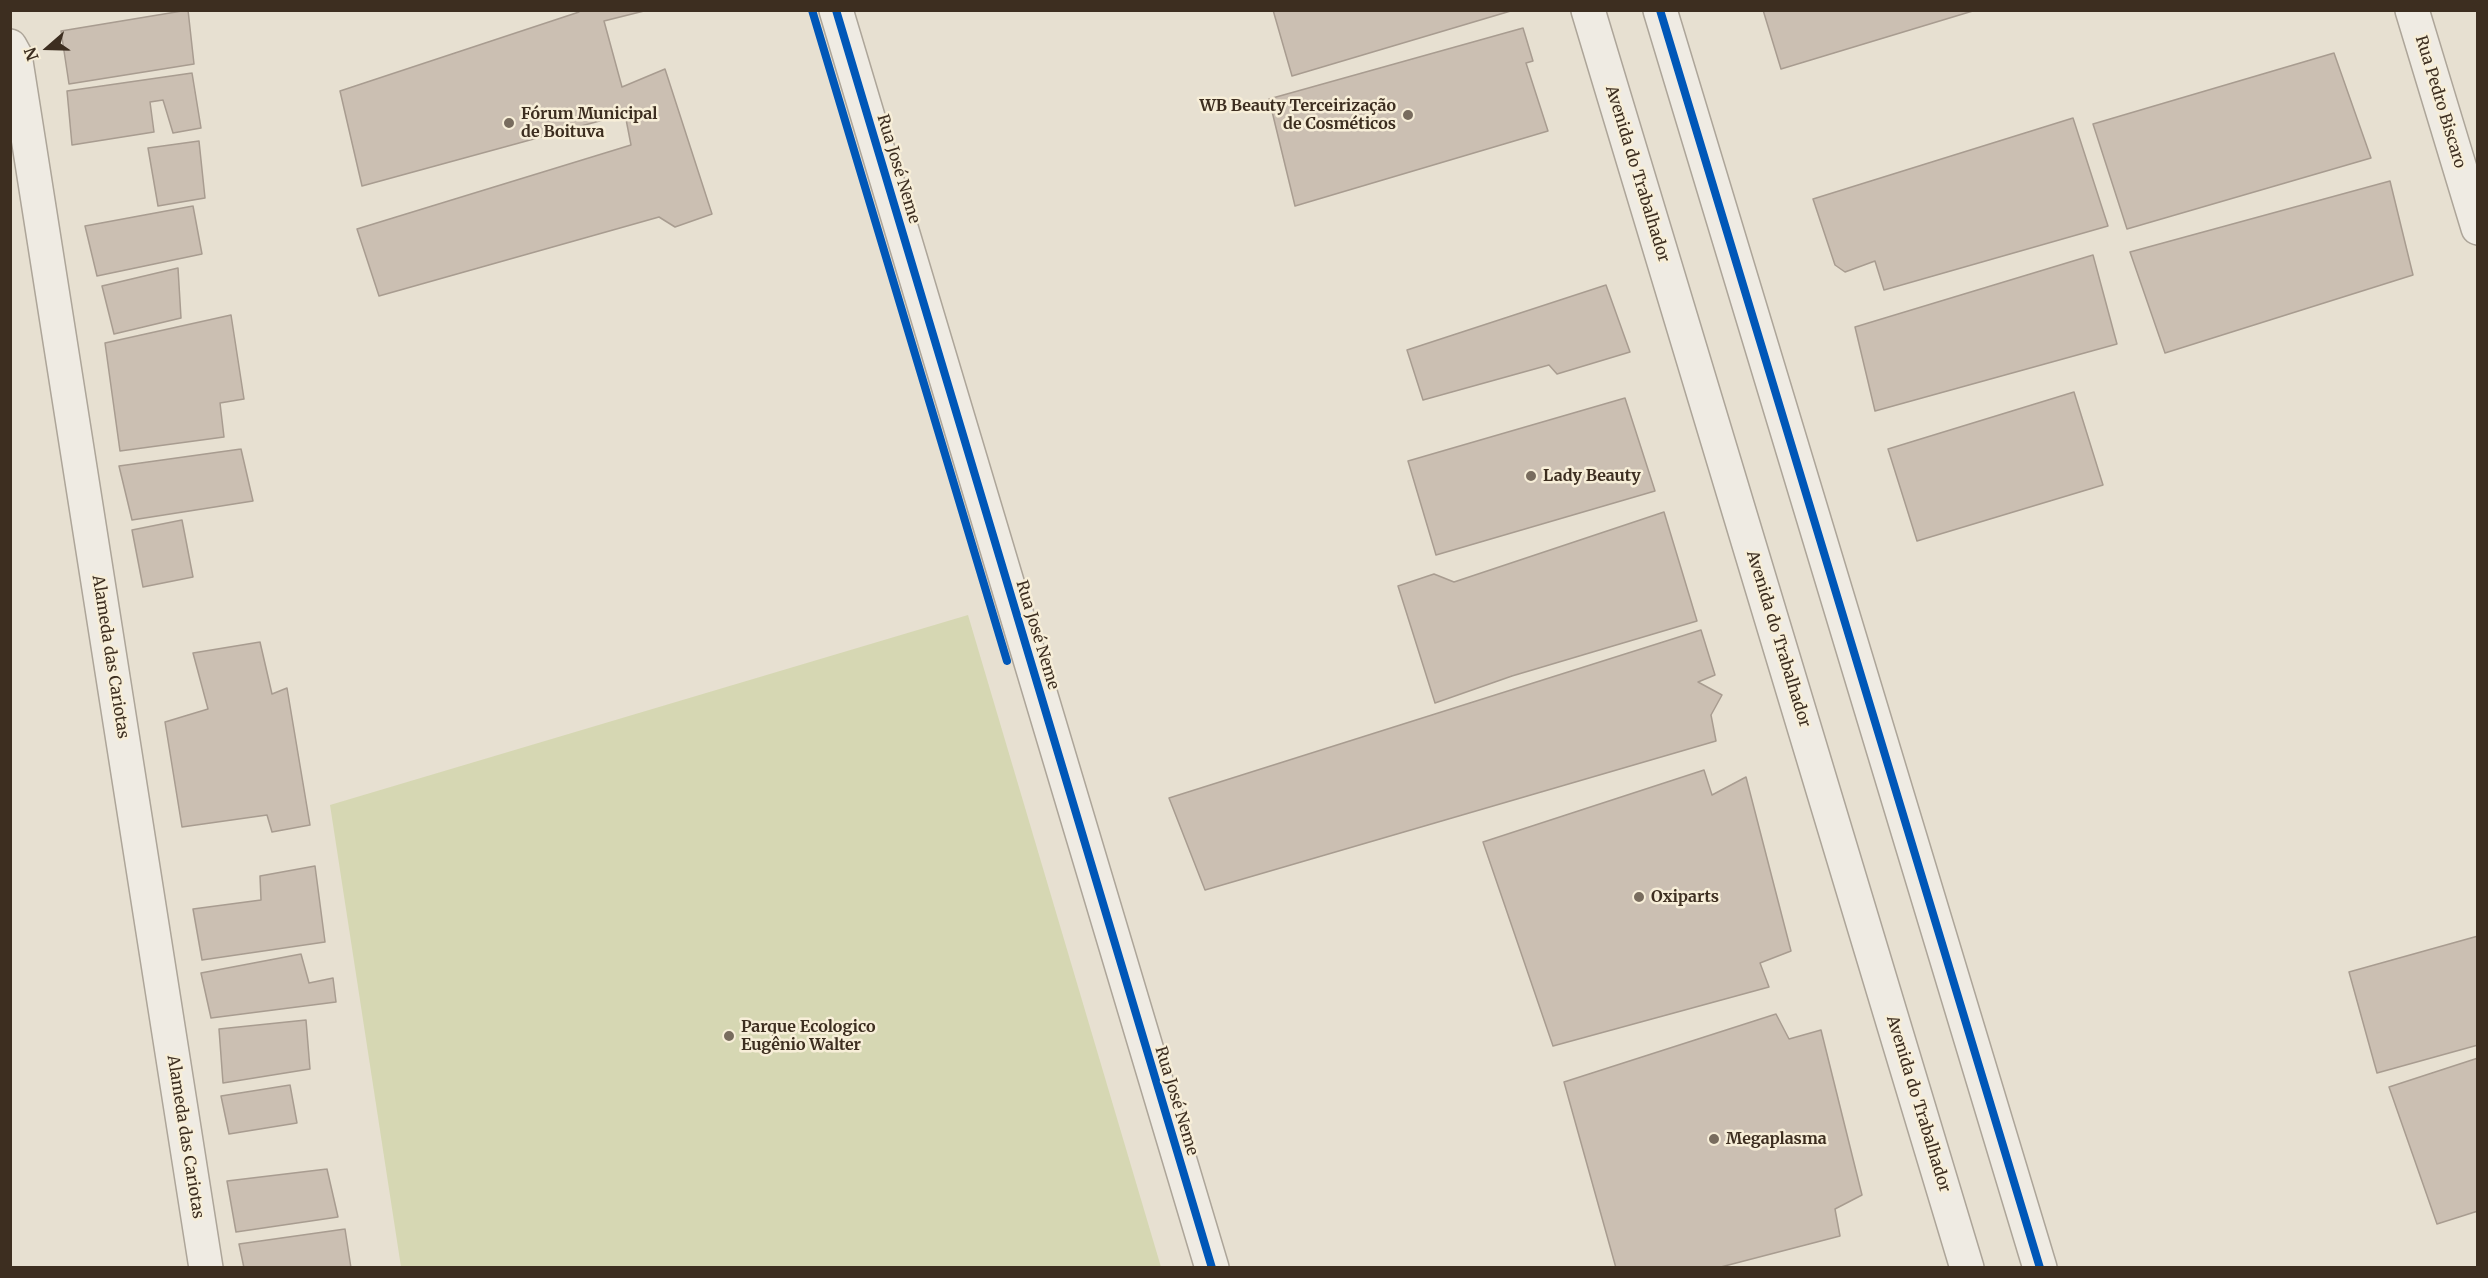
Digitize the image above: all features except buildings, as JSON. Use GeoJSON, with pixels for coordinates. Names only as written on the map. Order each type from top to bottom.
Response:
{"type":"FeatureCollection","features":[{"type":"Feature","properties":{"kind":"street","name":"Rua José Neme"},"geometry":{"type":"LineString","coordinates":[[836,10],[1212,1268]]}},
{"type":"Feature","properties":{"kind":"street","name":"Avenida do Trabalhador"},"geometry":{"type":"LineString","coordinates":[[1588,10],[1967,1268]]}},
{"type":"Feature","properties":{"kind":"street"},"geometry":{"type":"LineString","coordinates":[[1660,10],[2040,1268]]}},
{"type":"Feature","properties":{"kind":"street","name":"Rua Pedro Biscaro"},"geometry":{"type":"LineString","coordinates":[[2412,10],[2478,228]]}},
{"type":"Feature","properties":{"kind":"street","name":"Alameda das Cariotas"},"geometry":{"type":"LineString","coordinates":[[10,46],[16,67],[206,1268]]}},
{"type":"Feature","properties":{"kind":"green space","name":"Parque Ecologico Eugênio Walter"},"geometry":{"type":"Polygon","coordinates":[[[968,615],[1161,1267],[401,1267],[330,805],[968,615]]]}},
{"type":"Feature","properties":{"kind":"cycle path"},"geometry":{"type":"LineString","coordinates":[[812,10],[1007,661]]}},
{"type":"Feature","properties":{"kind":"cycle path"},"geometry":{"type":"LineString","coordinates":[[836,10],[1212,1268]]}},
{"type":"Feature","properties":{"kind":"cycle path"},"geometry":{"type":"LineString","coordinates":[[1660,10],[2040,1268]]}},
{"type":"Feature","properties":{"kind":"place","name":"WB Beauty Terceirização de Cosméticos"},"geometry":{"type":"Point","coordinates":[1408,115]}},
{"type":"Feature","properties":{"kind":"place","name":"Fórum Municipal de Boituva"},"geometry":{"type":"Point","coordinates":[509,123]}},
{"type":"Feature","properties":{"kind":"place","name":"Lady Beauty"},"geometry":{"type":"Point","coordinates":[1531,476]}},
{"type":"Feature","properties":{"kind":"place","name":"Oxiparts"},"geometry":{"type":"Point","coordinates":[1639,897]}},
{"type":"Feature","properties":{"kind":"place","name":"Parque Ecologico Eugênio Walter"},"geometry":{"type":"Point","coordinates":[729,1036]}},
{"type":"Feature","properties":{"kind":"place","name":"Megaplasma"},"geometry":{"type":"Point","coordinates":[1714,1139]}}]}
